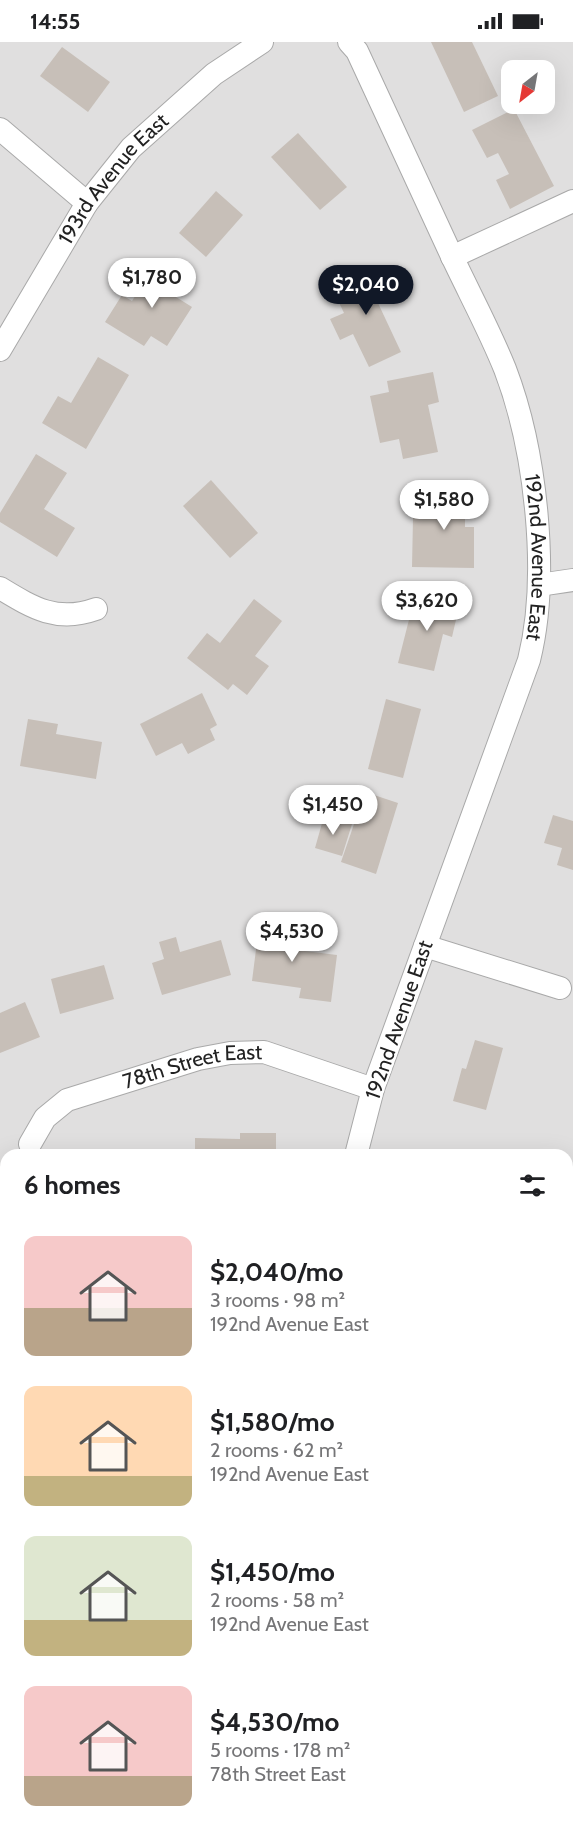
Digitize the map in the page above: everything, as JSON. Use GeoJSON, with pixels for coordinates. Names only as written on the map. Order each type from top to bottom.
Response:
{"type":"FeatureCollection","features":[{"type":"Feature","properties":{"kind":"street","name":"193rd Avenue East"},"geometry":{"type":"LineString","coordinates":[[0,350],[87,203],[131,148],[214,74],[262,42]]}},
{"type":"Feature","properties":{"kind":"street","name":"192nd Avenue East"},"geometry":{"type":"LineString","coordinates":[[349,42],[357,51],[505,369],[526,434],[533,482],[539,585],[535,635],[529,660],[373,1089],[358,1149]]}},
{"type":"Feature","properties":{"kind":"street"},"geometry":{"type":"LineString","coordinates":[[0,129],[87,203]]}},
{"type":"Feature","properties":{"kind":"street"},"geometry":{"type":"LineString","coordinates":[[452,257],[573,201]]}},
{"type":"Feature","properties":{"kind":"street"},"geometry":{"type":"LineString","coordinates":[[539,585],[573,580]]}},
{"type":"Feature","properties":{"kind":"street"},"geometry":{"type":"LineString","coordinates":[[0,588],[33,608],[60,615],[78,615],[96,609]]}},
{"type":"Feature","properties":{"kind":"street"},"geometry":{"type":"LineString","coordinates":[[425,946],[560,988]]}},
{"type":"Feature","properties":{"kind":"street","name":"78th Street East"},"geometry":{"type":"LineString","coordinates":[[30,1144],[45,1118],[67,1100],[198,1059],[230,1053],[264,1052],[373,1089]]}},
{"type":"Feature","properties":{"kind":"shaded area"},"geometry":{"type":"Polygon","coordinates":[[[0,42],[573,42],[573,1149],[0,1149],[0,42]]]}},
{"type":"Feature","properties":{"kind":"building"},"geometry":{"type":"Polygon","coordinates":[[[431,42],[472,42],[498,96],[464,112],[431,42]]]}},
{"type":"Feature","properties":{"kind":"building"},"geometry":{"type":"Polygon","coordinates":[[[62,47],[110,82],[88,112],[40,76],[62,47]]]}},
{"type":"Feature","properties":{"kind":"building"},"geometry":{"type":"Polygon","coordinates":[[[504,114],[517,114],[554,186],[510,209],[496,180],[509,174],[498,153],[487,158],[472,130],[504,114]]]}},
{"type":"Feature","properties":{"kind":"building"},"geometry":{"type":"Polygon","coordinates":[[[298,133],[347,187],[320,210],[271,157],[298,133]]]}},
{"type":"Feature","properties":{"kind":"building"},"geometry":{"type":"Polygon","coordinates":[[[216,191],[243,215],[206,257],[179,233],[216,191]]]}},
{"type":"Feature","properties":{"kind":"building"},"geometry":{"type":"Polygon","coordinates":[[[156,263],[185,281],[176,297],[192,307],[167,346],[151,336],[144,346],[105,322],[122,295],[132,301],[156,263]]]}},
{"type":"Feature","properties":{"kind":"building"},"geometry":{"type":"Polygon","coordinates":[[[378,266],[393,296],[378,303],[401,352],[369,367],[353,334],[340,340],[330,319],[344,313],[332,288],[378,266]]]}},
{"type":"Feature","properties":{"kind":"building"},"geometry":{"type":"Polygon","coordinates":[[[98,357],[129,375],[86,449],[42,423],[58,396],[71,403],[98,357]]]}},
{"type":"Feature","properties":{"kind":"building"},"geometry":{"type":"Polygon","coordinates":[[[433,372],[439,402],[428,405],[438,452],[403,459],[399,439],[380,443],[370,396],[389,392],[387,381],[433,372]]]}},
{"type":"Feature","properties":{"kind":"building"},"geometry":{"type":"Polygon","coordinates":[[[36,454],[67,473],[44,509],[75,528],[57,557],[0,522],[0,513],[36,454]]]}},
{"type":"Feature","properties":{"kind":"building"},"geometry":{"type":"Polygon","coordinates":[[[211,480],[258,533],[230,558],[183,506],[211,480]]]}},
{"type":"Feature","properties":{"kind":"building"},"geometry":{"type":"Polygon","coordinates":[[[427,486],[465,486],[465,527],[474,527],[474,568],[412,567],[413,518],[426,518],[427,486]]]}},
{"type":"Feature","properties":{"kind":"building"},"geometry":{"type":"Polygon","coordinates":[[[415,596],[459,607],[452,637],[443,634],[434,671],[398,663],[415,596]]]}},
{"type":"Feature","properties":{"kind":"building"},"geometry":{"type":"Polygon","coordinates":[[[254,599],[282,621],[255,656],[269,666],[247,695],[233,684],[228,690],[187,658],[207,633],[220,643],[254,599]]]}},
{"type":"Feature","properties":{"kind":"building"},"geometry":{"type":"Polygon","coordinates":[[[202,693],[217,725],[210,729],[215,740],[188,754],[182,743],[156,756],[140,724],[202,693]]]}},
{"type":"Feature","properties":{"kind":"building"},"geometry":{"type":"Polygon","coordinates":[[[386,699],[421,709],[403,778],[368,769],[386,699]]]}},
{"type":"Feature","properties":{"kind":"building"},"geometry":{"type":"Polygon","coordinates":[[[28,719],[58,724],[56,734],[102,742],[96,779],[20,766],[28,719]]]}},
{"type":"Feature","properties":{"kind":"building"},"geometry":{"type":"Polygon","coordinates":[[[365,792],[398,803],[376,874],[341,862],[365,792]]]}},
{"type":"Feature","properties":{"kind":"building"},"geometry":{"type":"Polygon","coordinates":[[[553,815],[573,821],[573,870],[557,865],[562,848],[544,843],[553,815]]]}},
{"type":"Feature","properties":{"kind":"building"},"geometry":{"type":"Polygon","coordinates":[[[324,816],[352,824],[342,856],[315,848],[324,816]]]}},
{"type":"Feature","properties":{"kind":"building"},"geometry":{"type":"Polygon","coordinates":[[[260,918],[293,922],[289,949],[337,955],[331,1002],[299,998],[301,988],[252,981],[260,918]]]}},
{"type":"Feature","properties":{"kind":"building"},"geometry":{"type":"Polygon","coordinates":[[[176,937],[180,952],[221,940],[231,975],[162,995],[152,963],[164,959],[159,942],[176,937]]]}},
{"type":"Feature","properties":{"kind":"building"},"geometry":{"type":"Polygon","coordinates":[[[104,965],[114,999],[60,1014],[51,979],[104,965]]]}},
{"type":"Feature","properties":{"kind":"building"},"geometry":{"type":"Polygon","coordinates":[[[25,1002],[40,1037],[0,1053],[0,1013],[25,1002]]]}},
{"type":"Feature","properties":{"kind":"building"},"geometry":{"type":"Polygon","coordinates":[[[475,1040],[503,1048],[486,1110],[453,1101],[462,1068],[466,1069],[475,1040]]]}},
{"type":"Feature","properties":{"kind":"building"},"geometry":{"type":"Polygon","coordinates":[[[240,1133],[276,1133],[276,1149],[195,1149],[195,1138],[240,1139],[240,1133]]]}}]}
